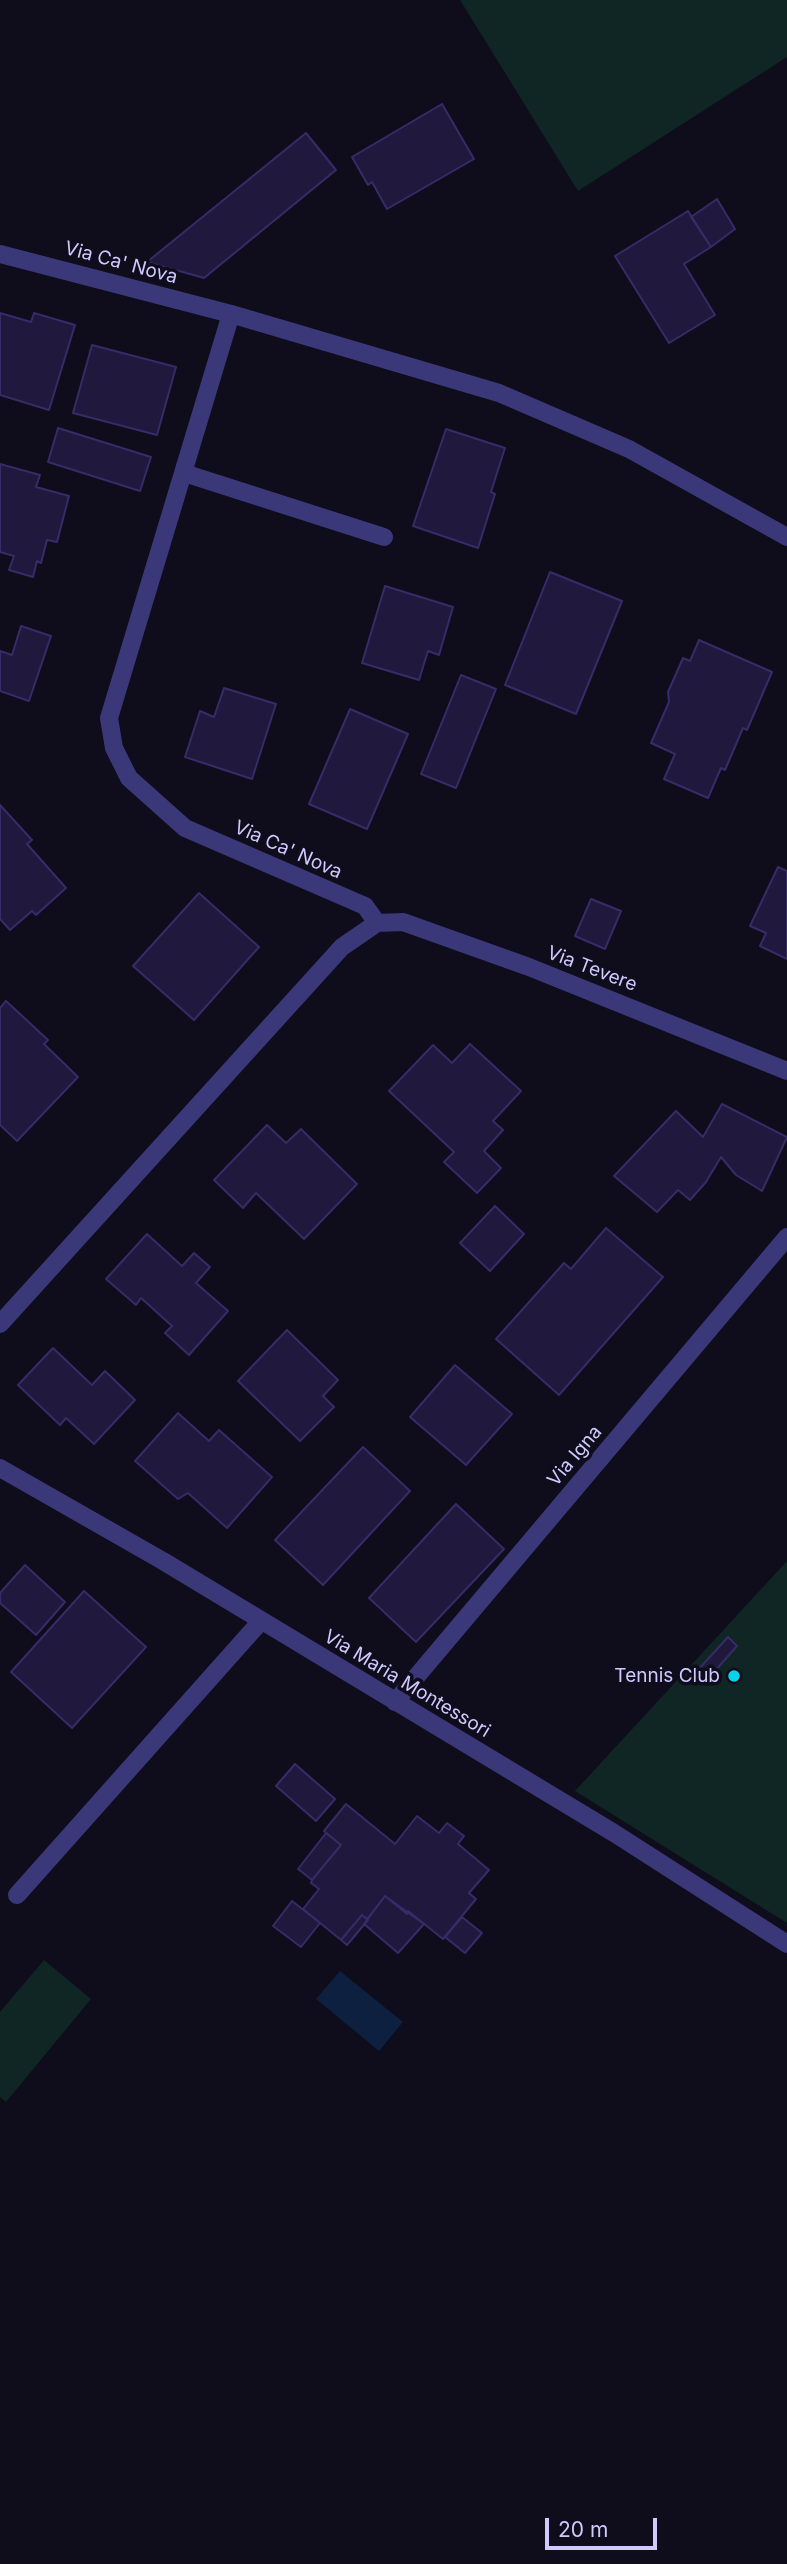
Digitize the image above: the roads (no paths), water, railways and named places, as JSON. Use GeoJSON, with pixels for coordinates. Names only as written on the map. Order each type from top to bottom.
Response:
{"type":"FeatureCollection","features":[{"type":"Feature","properties":{"kind":"street","name":"Via Ca' Nova"},"geometry":{"type":"LineString","coordinates":[[0,254],[231,314],[499,393],[629,449],[787,537]]}},
{"type":"Feature","properties":{"kind":"street","name":"Via Ca' Nova"},"geometry":{"type":"LineString","coordinates":[[231,314],[109,718],[114,748],[129,778],[185,828],[365,906],[377,923]]}},
{"type":"Feature","properties":{"kind":"street"},"geometry":{"type":"LineString","coordinates":[[184,473],[384,537]]}},
{"type":"Feature","properties":{"kind":"street","name":"Via Tevere"},"geometry":{"type":"LineString","coordinates":[[377,923],[403,922],[504,958],[787,1071]]}},
{"type":"Feature","properties":{"kind":"street"},"geometry":{"type":"LineString","coordinates":[[0,1324],[342,947],[377,923]]}},
{"type":"Feature","properties":{"kind":"street","name":"Via Igna"},"geometry":{"type":"LineString","coordinates":[[396,1702],[787,1237]]}},
{"type":"Feature","properties":{"kind":"street","name":"Via Maria Montessori"},"geometry":{"type":"LineString","coordinates":[[0,1468],[614,1833],[787,1944]]}},
{"type":"Feature","properties":{"kind":"street"},"geometry":{"type":"LineString","coordinates":[[17,1895],[261,1621]]}},
{"type":"Feature","properties":{"kind":"water"},"geometry":{"type":"Polygon","coordinates":[[[340,1971],[403,2022],[379,2051],[316,1999],[340,1971]]]}},
{"type":"Feature","properties":{"kind":"place","name":"Tennis Club"},"geometry":{"type":"Point","coordinates":[734,1676]}}]}
